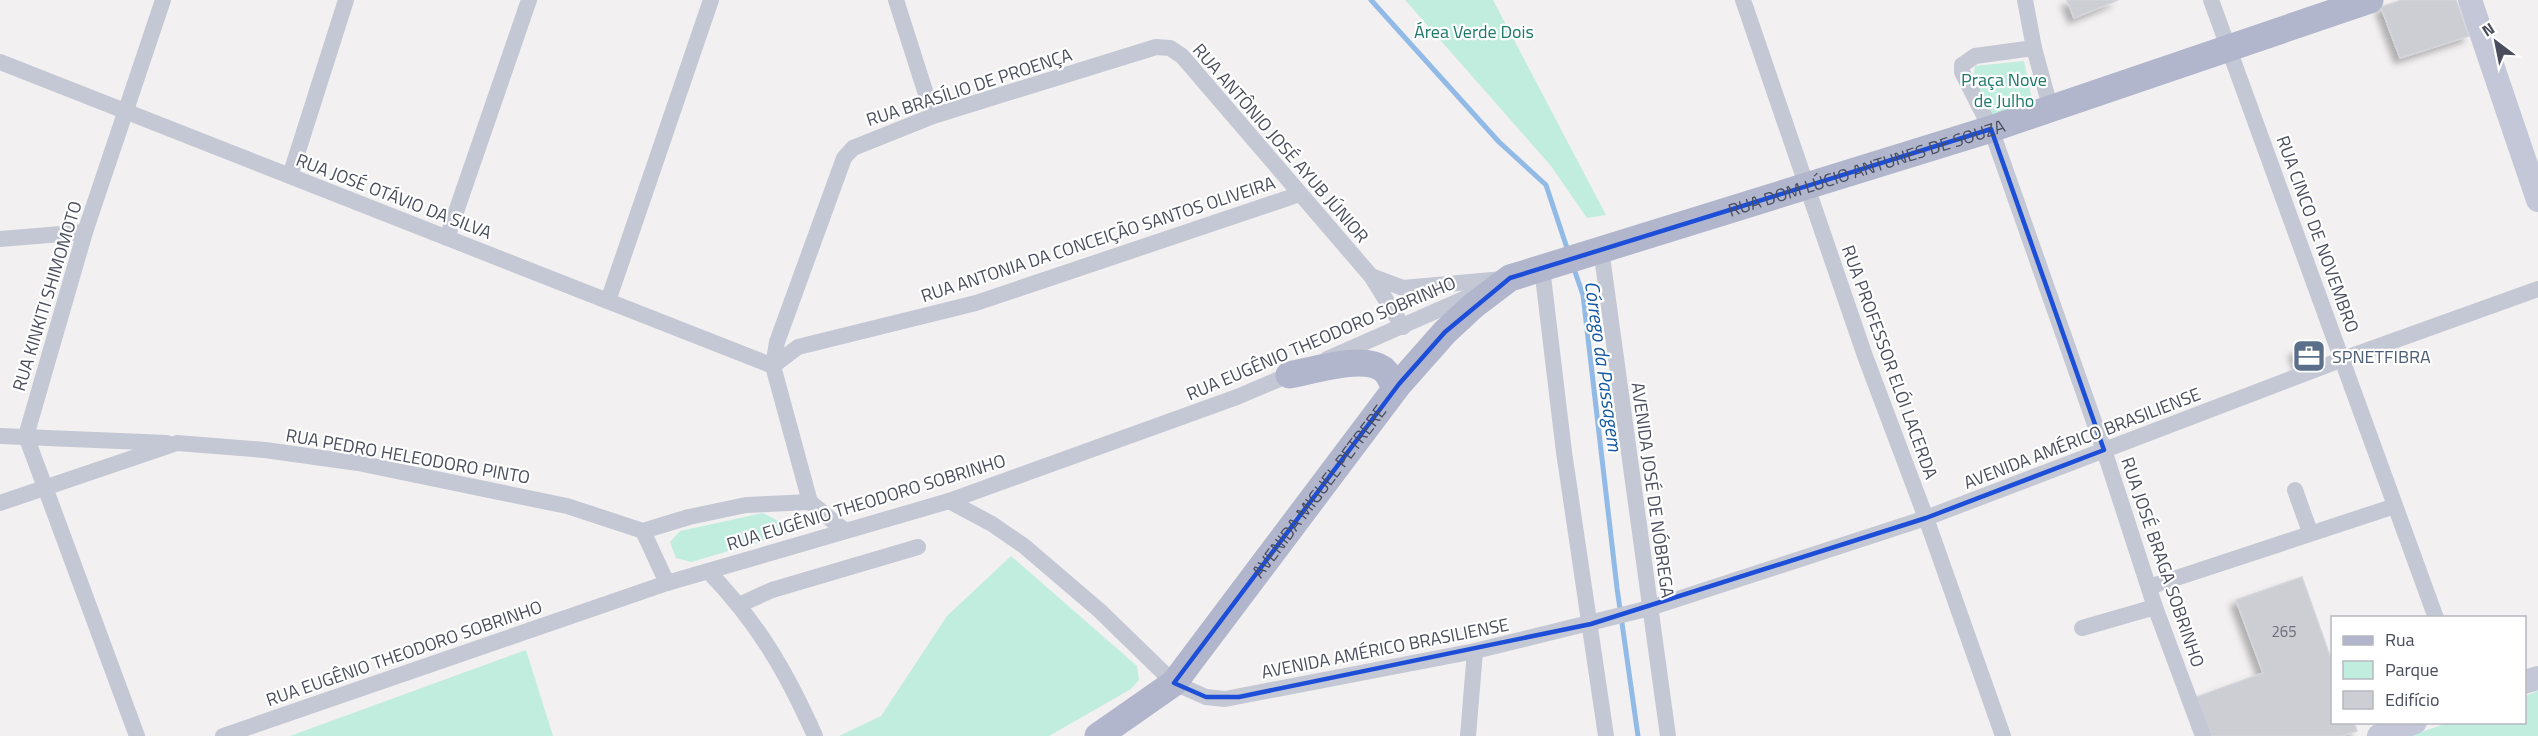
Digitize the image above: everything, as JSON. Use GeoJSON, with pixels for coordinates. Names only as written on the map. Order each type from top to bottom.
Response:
{"type":"FeatureCollection","features":[{"type":"Feature","properties":{"kind":"main road","name":"RUA DOM LÚCIO ANTUNES DE SOUZA"},"geometry":{"type":"LineString","coordinates":[[1548,266],[1809,188],[2051,110],[2370,0]]}},
{"type":"Feature","properties":{"kind":"main road"},"geometry":{"type":"LineString","coordinates":[[2470,0],[2538,200]]}},
{"type":"Feature","properties":{"kind":"main road","name":"AVENIDA MIGUEL PETRERE"},"geometry":{"type":"LineString","coordinates":[[1098,736],[1174,683],[1395,389],[1445,332],[1473,306],[1510,278],[1548,266]]}},
{"type":"Feature","properties":{"kind":"main road"},"geometry":{"type":"LineString","coordinates":[[1288,375],[1356,362],[1372,363],[1389,375],[1395,389]]}},
{"type":"Feature","properties":{"kind":"main road"},"geometry":{"type":"LineString","coordinates":[[2379,736],[2412,724]]}},
{"type":"Feature","properties":{"kind":"street","name":"RUA KINKITI SHIMOMOTO"},"geometry":{"type":"LineString","coordinates":[[26,435],[85,232],[163,0]]}},
{"type":"Feature","properties":{"kind":"street"},"geometry":{"type":"LineString","coordinates":[[290,176],[346,0]]}},
{"type":"Feature","properties":{"kind":"street"},"geometry":{"type":"LineString","coordinates":[[447,238],[529,0]]}},
{"type":"Feature","properties":{"kind":"street"},"geometry":{"type":"LineString","coordinates":[[608,301],[711,0]]}},
{"type":"Feature","properties":{"kind":"street"},"geometry":{"type":"LineString","coordinates":[[896,0],[933,116]]}},
{"type":"Feature","properties":{"kind":"street","name":"RUA PROFESSOR ELÓI LACERDA"},"geometry":{"type":"LineString","coordinates":[[1743,0],[1865,356],[1926,518],[2002,736]]}},
{"type":"Feature","properties":{"kind":"street"},"geometry":{"type":"LineString","coordinates":[[2025,0],[2034,48],[2051,110]]}},
{"type":"Feature","properties":{"kind":"street","name":"RUA CINCO DE NOVEMBRO"},"geometry":{"type":"LineString","coordinates":[[2211,0],[2435,616]]}},
{"type":"Feature","properties":{"kind":"street","name":"RUA BRASÍLIO DE PROENÇA"},"geometry":{"type":"LineString","coordinates":[[810,502],[773,366],[777,342],[844,158],[853,148],[933,116],[1156,47]]}},
{"type":"Feature","properties":{"kind":"street","name":"RUA ANTÔNIO JOSÉ AYUB JÚNIOR"},"geometry":{"type":"LineString","coordinates":[[1156,47],[1170,48],[1182,56],[1371,276],[1403,327]]}},
{"type":"Feature","properties":{"kind":"street"},"geometry":{"type":"LineString","coordinates":[[1991,129],[1962,72],[1962,65],[1975,56],[2034,48]]}},
{"type":"Feature","properties":{"kind":"street","name":"RUA JOSÉ OTÁVIO DA SILVA"},"geometry":{"type":"LineString","coordinates":[[0,62],[773,366]]}},
{"type":"Feature","properties":{"kind":"street","name":"RUA JOSÉ BRAGA SOBRINHO"},"geometry":{"type":"LineString","coordinates":[[1991,129],[2104,450],[2155,607],[2203,736]]}},
{"type":"Feature","properties":{"kind":"street","name":"RUA ANTONIA DA CONCEIÇÃO SANTOS OLIVEIRA"},"geometry":{"type":"LineString","coordinates":[[773,366],[798,347],[976,303],[1300,194]]}},
{"type":"Feature","properties":{"kind":"street"},"geometry":{"type":"LineString","coordinates":[[0,239],[85,232]]}},
{"type":"Feature","properties":{"kind":"street","name":"AVENIDA JOSÉ DE NÓBREGA"},"geometry":{"type":"LineString","coordinates":[[1594,251],[1643,610],[1668,736]]}},
{"type":"Feature","properties":{"kind":"street"},"geometry":{"type":"LineString","coordinates":[[1548,266],[1564,452],[1599,622],[1606,736]]}},
{"type":"Feature","properties":{"kind":"street","name":"RUA ANTÔNIO JOSÉ AYUB JÚNIOR"},"geometry":{"type":"LineString","coordinates":[[1371,276],[1403,288],[1510,278]]}},
{"type":"Feature","properties":{"kind":"street","name":"RUA EUGÊNIO THEODORO SOBRINHO"},"geometry":{"type":"LineString","coordinates":[[223,736],[667,583],[949,501],[1237,397],[1403,327],[1510,278]]}},
{"type":"Feature","properties":{"kind":"street","name":"AVENIDA AMÉRICO BRASILIENSE"},"geometry":{"type":"LineString","coordinates":[[1174,683],[1206,697],[1225,699],[1475,651],[1643,610],[1926,518],[2343,359],[2538,290]]}},
{"type":"Feature","properties":{"kind":"street"},"geometry":{"type":"LineString","coordinates":[[26,435],[137,736]]}},
{"type":"Feature","properties":{"kind":"street"},"geometry":{"type":"LineString","coordinates":[[0,436],[26,435],[177,443]]}},
{"type":"Feature","properties":{"kind":"street","name":"RUA PEDRO HELEODORO PINTO"},"geometry":{"type":"LineString","coordinates":[[0,502],[177,443],[265,450],[358,463],[567,506],[643,531]]}},
{"type":"Feature","properties":{"kind":"street"},"geometry":{"type":"LineString","coordinates":[[2295,490],[2310,532]]}},
{"type":"Feature","properties":{"kind":"street"},"geometry":{"type":"LineString","coordinates":[[949,501],[992,524],[1024,546],[1100,611],[1174,683]]}},
{"type":"Feature","properties":{"kind":"street"},"geometry":{"type":"LineString","coordinates":[[667,583],[643,531],[688,517],[746,505],[810,502],[845,531]]}},
{"type":"Feature","properties":{"kind":"street"},"geometry":{"type":"LineString","coordinates":[[2149,587],[2394,506]]}},
{"type":"Feature","properties":{"kind":"street"},"geometry":{"type":"LineString","coordinates":[[739,605],[772,590],[918,547]]}},
{"type":"Feature","properties":{"kind":"street"},"geometry":{"type":"LineString","coordinates":[[708,571],[739,605],[773,651],[812,735]]}},
{"type":"Feature","properties":{"kind":"street"},"geometry":{"type":"LineString","coordinates":[[2082,628],[2155,607]]}},
{"type":"Feature","properties":{"kind":"street"},"geometry":{"type":"LineString","coordinates":[[1468,736],[1475,651]]}},
{"type":"Feature","properties":{"kind":"highlighted area"},"geometry":{"type":"Polygon","coordinates":[[[1991,129],[2104,450],[1926,518],[1591,624],[1239,697],[1206,697],[1174,683],[1399,384],[1445,332],[1510,278],[1991,129]]]}},
{"type":"Feature","properties":{"kind":"green space","name":"Área Verde Dois"},"geometry":{"type":"Polygon","coordinates":[[[1405,0],[1493,0],[1606,215],[1587,218],[1551,166],[1405,0]]]}},
{"type":"Feature","properties":{"kind":"green space","name":"Praça Nove de Julho"},"geometry":{"type":"Polygon","coordinates":[[[2024,61],[2033,105],[1987,120],[1973,77],[1975,66],[2024,61]]]}},
{"type":"Feature","properties":{"kind":"green space"},"geometry":{"type":"Polygon","coordinates":[[[763,513],[798,531],[691,562],[676,558],[670,542],[680,531],[763,513]]]}},
{"type":"Feature","properties":{"kind":"green space"},"geometry":{"type":"Polygon","coordinates":[[[1011,556],[1137,666],[1139,680],[1131,689],[1049,736],[839,736],[881,716],[947,616],[1011,556]]]}},
{"type":"Feature","properties":{"kind":"green space"},"geometry":{"type":"Polygon","coordinates":[[[526,650],[553,736],[290,736],[526,650]]]}},
{"type":"Feature","properties":{"kind":"green space"},"geometry":{"type":"Polygon","coordinates":[[[2538,691],[2538,736],[2409,736],[2445,724],[2526,724],[2526,696],[2538,691]]]}},
{"type":"Feature","properties":{"kind":"building"},"geometry":{"type":"Polygon","coordinates":[[[2067,0],[2118,0],[2074,18],[2067,0]]]}},
{"type":"Feature","properties":{"kind":"building"},"geometry":{"type":"Polygon","coordinates":[[[2402,0],[2456,0],[2469,36],[2400,58],[2381,7],[2402,0]]]}},
{"type":"Feature","properties":{"kind":"building","name":"SPNETFIBRA"},"geometry":{"type":"Polygon","coordinates":[[[2319,341],[2325,361],[2301,370],[2294,351],[2319,341]]]}},
{"type":"Feature","properties":{"kind":"building"},"geometry":{"type":"Polygon","coordinates":[[[2302,577],[2331,659],[2331,724],[2355,724],[2357,731],[2341,736],[2209,736],[2197,697],[2263,673],[2236,600],[2302,577]]]}},
{"type":"Feature","properties":{"kind":"waterway","name":"Córrego da Passagem"},"geometry":{"type":"LineString","coordinates":[[1371,0],[1499,142],[1546,185],[1568,251]]}},
{"type":"Feature","properties":{"kind":"waterway","name":"Córrego da Passagem"},"geometry":{"type":"LineString","coordinates":[[1573,266],[1583,295],[1617,588],[1638,736]]}},
{"type":"Feature","properties":{"kind":"place","name":"SPNETFIBRA"},"geometry":{"type":"Point","coordinates":[2309,356]}}]}
